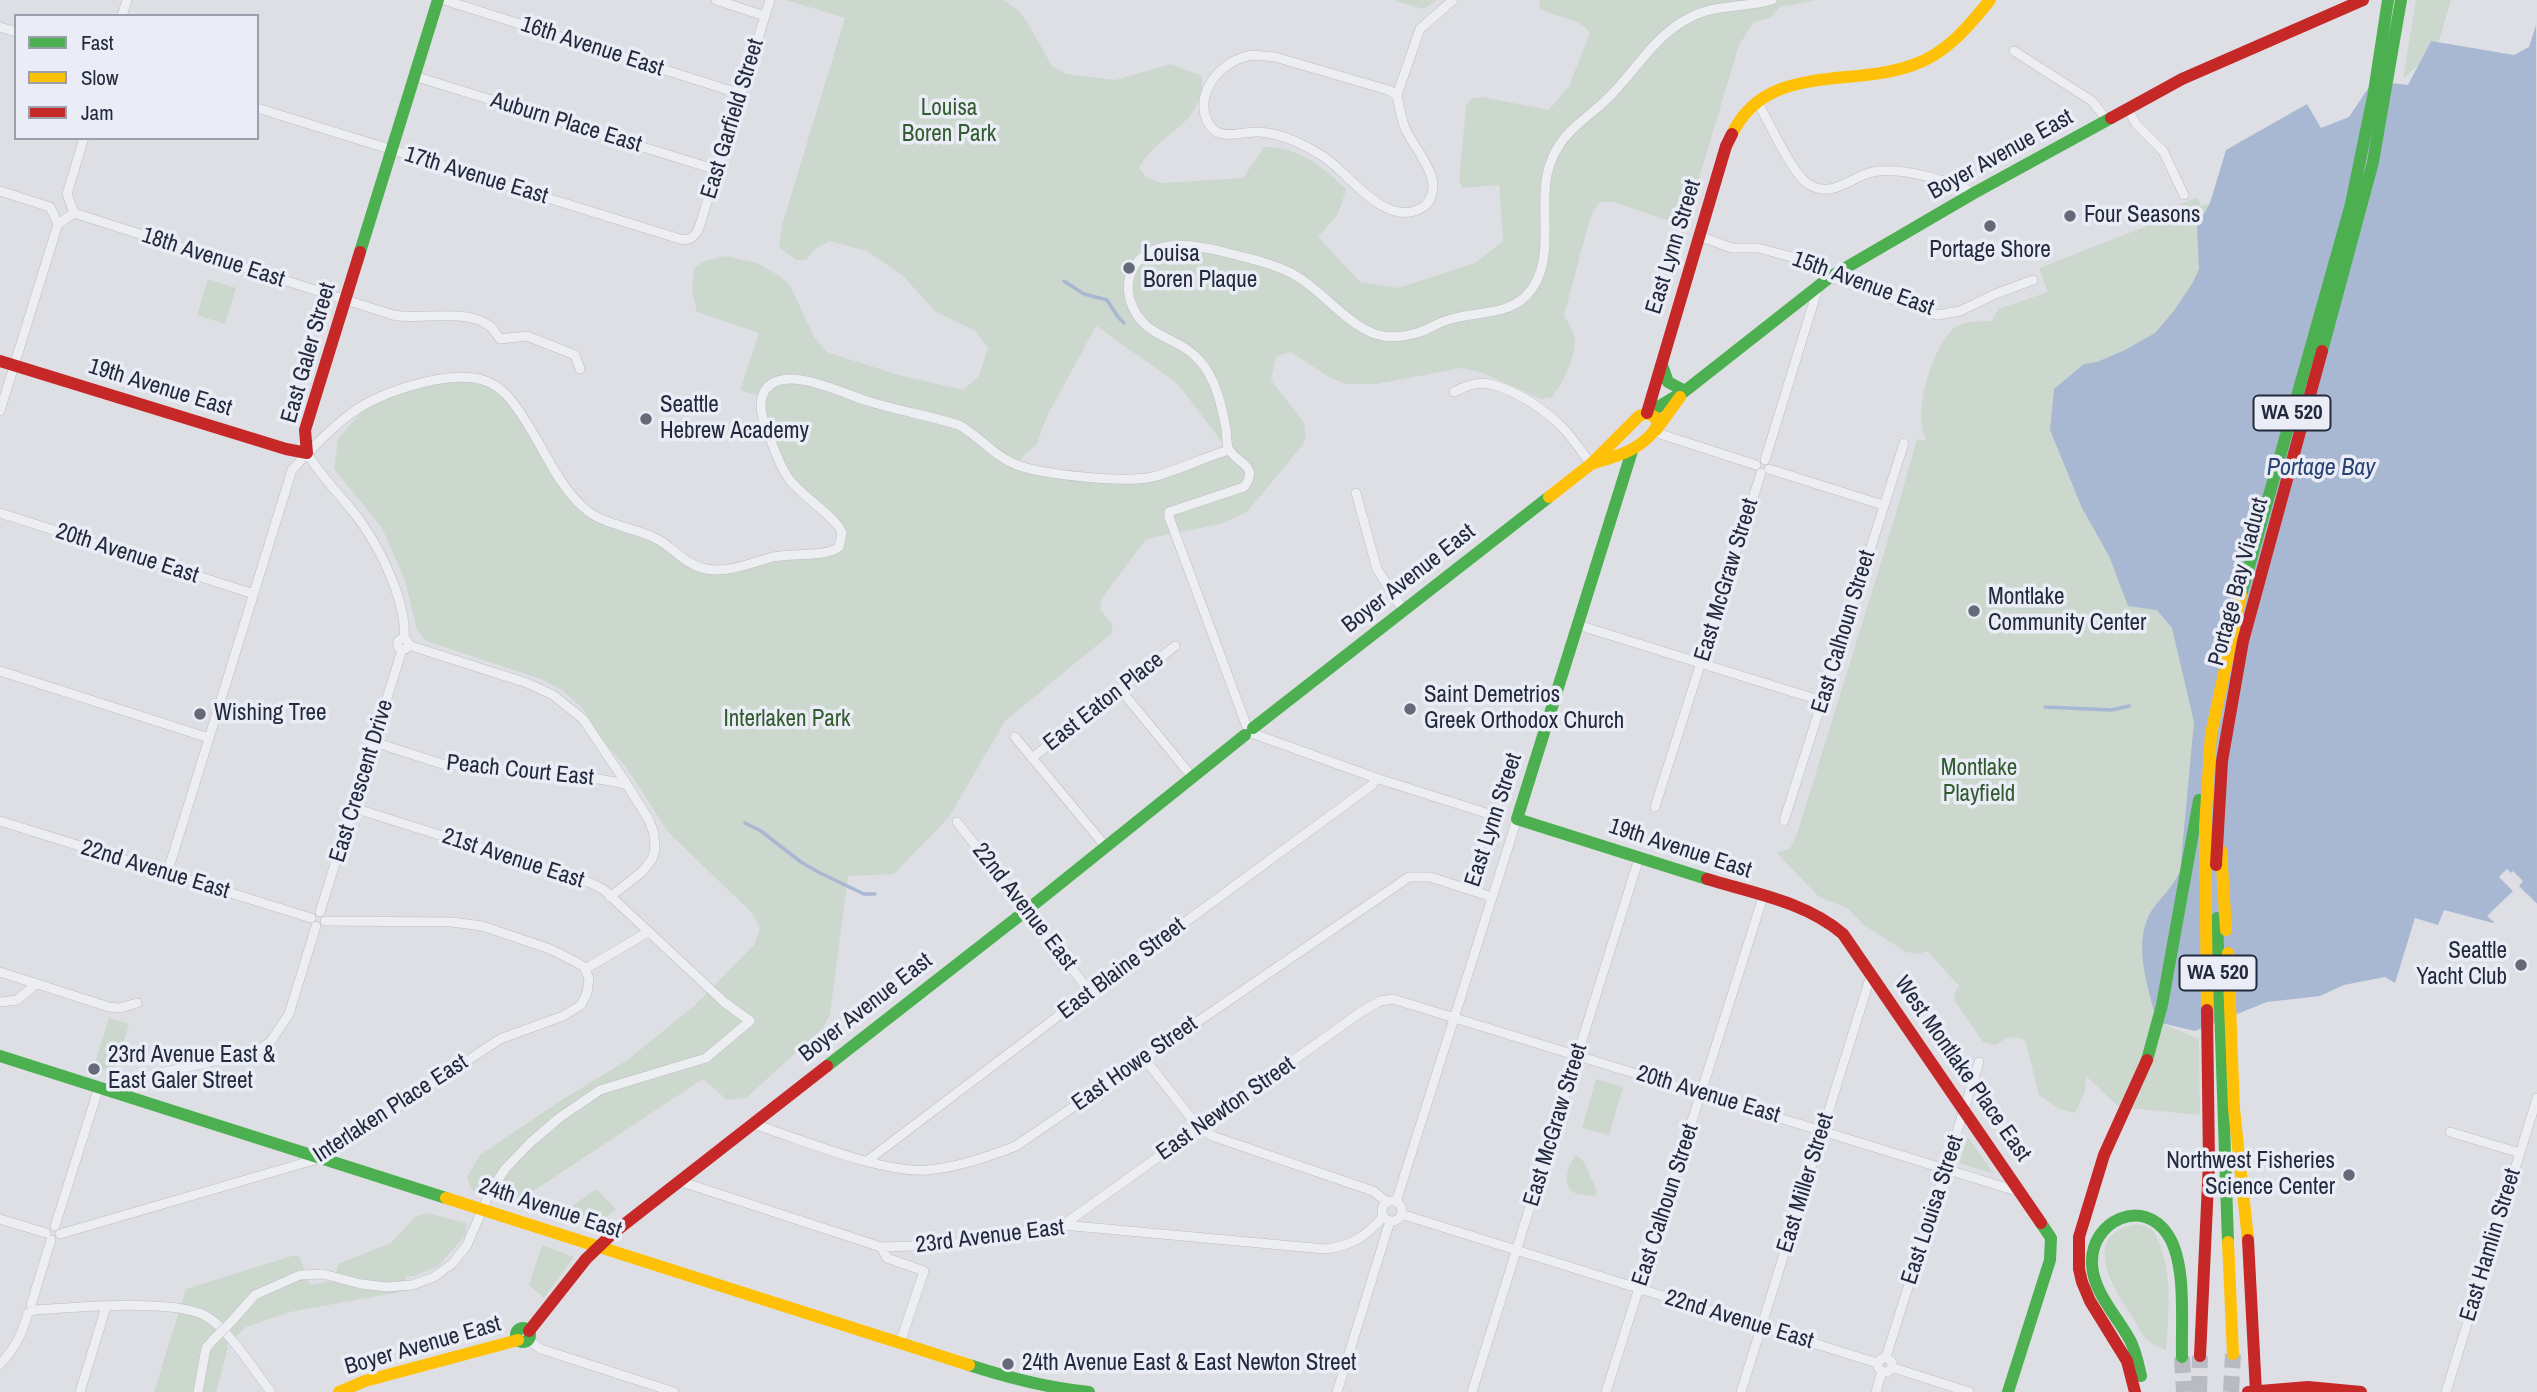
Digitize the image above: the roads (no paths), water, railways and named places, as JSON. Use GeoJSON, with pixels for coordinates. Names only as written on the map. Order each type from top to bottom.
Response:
{"type":"FeatureCollection","features":[{"type":"Feature","properties":{"kind":"main road","name":"East Galer Street"},"geometry":{"type":"LineString","coordinates":[[307,453],[305,430],[438,0]]}},
{"type":"Feature","properties":{"kind":"main road"},"geometry":{"type":"LineString","coordinates":[[1757,101],[1776,89],[1797,82],[1884,74],[1914,65],[1937,54],[1954,41],[1990,0]]}},
{"type":"Feature","properties":{"kind":"main road","name":"Boyer Avenue East"},"geometry":{"type":"LineString","coordinates":[[339,1392],[407,1368],[525,1337],[597,1247],[1591,464],[1639,416],[1685,391],[1830,277],[1974,193],[2196,72],[2363,0]]}},
{"type":"Feature","properties":{"kind":"main road","name":"WA 520"},"geometry":{"type":"LineString","coordinates":[[2200,1356],[2209,1161],[2205,827],[2211,734],[2239,600],[2351,204],[2374,92],[2388,0]]}},
{"type":"Feature","properties":{"kind":"main road","name":"Portage Bay Viaduct"},"geometry":{"type":"LineString","coordinates":[[2233,1354],[2222,1146],[2216,868],[2218,800],[2231,701],[2243,641],[2367,189],[2402,0]]}},
{"type":"Feature","properties":{"kind":"main road","name":"East Lynn Street"},"geometry":{"type":"LineString","coordinates":[[1647,413],[1728,140],[1739,120],[1757,101]]}},
{"type":"Feature","properties":{"kind":"main road"},"geometry":{"type":"LineString","coordinates":[[1662,359],[1662,372],[1666,381],[1685,391]]}},
{"type":"Feature","properties":{"kind":"main road","name":"19th Avenue East"},"geometry":{"type":"LineString","coordinates":[[0,360],[286,449],[307,453]]}},
{"type":"Feature","properties":{"kind":"main road","name":"Boyer Avenue East"},"geometry":{"type":"LineString","coordinates":[[1591,464],[1631,451],[1655,431],[1685,391]]}},
{"type":"Feature","properties":{"kind":"main road"},"geometry":{"type":"LineString","coordinates":[[1647,413],[1657,420],[1655,431]]}},
{"type":"Feature","properties":{"kind":"main road"},"geometry":{"type":"LineString","coordinates":[[1618,436],[1620,448],[1631,451]]}},
{"type":"Feature","properties":{"kind":"main road","name":"East Lynn Street"},"geometry":{"type":"LineString","coordinates":[[1517,819],[1631,451]]}},
{"type":"Feature","properties":{"kind":"main road"},"geometry":{"type":"LineString","coordinates":[[2135,1392],[2127,1361],[2091,1301],[2079,1269],[2080,1237],[2104,1155],[2146,1063],[2162,1005],[2181,888],[2211,734]]}},
{"type":"Feature","properties":{"kind":"main road"},"geometry":{"type":"LineString","coordinates":[[2218,800],[2238,1154],[2248,1241],[2256,1392]]}},
{"type":"Feature","properties":{"kind":"main road","name":"19th Avenue East"},"geometry":{"type":"LineString","coordinates":[[1517,819],[1816,914],[1829,922]]}},
{"type":"Feature","properties":{"kind":"main road","name":"West Montlake Place East"},"geometry":{"type":"LineString","coordinates":[[1829,922],[1843,934],[2022,1192],[2045,1227],[2052,1245],[2008,1392]]}},
{"type":"Feature","properties":{"kind":"main road","name":"24th Avenue East"},"geometry":{"type":"LineString","coordinates":[[0,1056],[1043,1390],[1089,1392]]}},
{"type":"Feature","properties":{"kind":"main road"},"geometry":{"type":"LineString","coordinates":[[2145,1392],[2136,1354],[2097,1282],[2092,1267],[2095,1241],[2104,1227],[2115,1219],[2129,1215],[2146,1216],[2159,1224],[2169,1237],[2178,1269],[2182,1357]]}},
{"type":"Feature","properties":{"kind":"main road"},"geometry":{"type":"LineString","coordinates":[[2248,1392],[2308,1387],[2361,1392]]}},
{"type":"Feature","properties":{"kind":"street","name":"16th Avenue East"},"geometry":{"type":"LineString","coordinates":[[444,0],[741,94]]}},
{"type":"Feature","properties":{"kind":"street"},"geometry":{"type":"LineString","coordinates":[[716,0],[765,16]]}},
{"type":"Feature","properties":{"kind":"street","name":"East Garfield Street"},"geometry":{"type":"LineString","coordinates":[[694,236],[770,0]]}},
{"type":"Feature","properties":{"kind":"street"},"geometry":{"type":"LineString","coordinates":[[1397,95],[1275,57],[1253,55],[1236,60],[1222,69],[1209,85],[1204,106],[1209,125],[1219,133],[1264,132],[1294,141],[1335,165],[1383,207],[1395,212],[1414,212],[1426,205],[1433,189],[1429,171],[1405,128],[1397,95],[1420,29],[1453,0]]}},
{"type":"Feature","properties":{"kind":"street"},"geometry":{"type":"LineString","coordinates":[[1486,813],[1376,778],[1250,731],[1170,524],[1170,512],[1244,487],[1250,477],[1249,470],[1228,450],[1219,399],[1204,365],[1194,354],[1148,328],[1135,310],[1129,294],[1129,279],[1140,258],[1157,250],[1180,245],[1198,246],[1255,259],[1292,274],[1317,289],[1352,320],[1386,337],[1402,337],[1449,320],[1510,306],[1527,295],[1540,272],[1546,235],[1547,175],[1559,145],[1566,136],[1613,93],[1651,47],[1671,29],[1708,10],[1749,6],[1772,0]]}},
{"type":"Feature","properties":{"kind":"street"},"geometry":{"type":"LineString","coordinates":[[2014,51],[2092,101],[2107,120]]}},
{"type":"Feature","properties":{"kind":"street","name":"Auburn Place East"},"geometry":{"type":"LineString","coordinates":[[414,76],[717,170]]}},
{"type":"Feature","properties":{"kind":"street"},"geometry":{"type":"LineString","coordinates":[[1757,101],[1796,171],[1816,187],[1838,188],[1871,172],[1885,171],[1943,179],[1974,193]]}},
{"type":"Feature","properties":{"kind":"street","name":"17th Avenue East"},"geometry":{"type":"LineString","coordinates":[[259,109],[680,240],[694,236]]}},
{"type":"Feature","properties":{"kind":"street"},"geometry":{"type":"LineString","coordinates":[[2128,109],[2136,124],[2163,152],[2185,195]]}},
{"type":"Feature","properties":{"kind":"street"},"geometry":{"type":"LineString","coordinates":[[0,411],[58,224],[74,213],[67,194],[84,140]]}},
{"type":"Feature","properties":{"kind":"street"},"geometry":{"type":"LineString","coordinates":[[0,191],[50,207],[58,224]]}},
{"type":"Feature","properties":{"kind":"street","name":"18th Avenue East"},"geometry":{"type":"LineString","coordinates":[[74,213],[345,301],[406,317],[451,316],[481,322],[488,325],[500,339],[527,336],[575,355],[579,369]]}},
{"type":"Feature","properties":{"kind":"street","name":"15th Avenue East"},"geometry":{"type":"LineString","coordinates":[[1699,236],[1732,248],[1758,248],[1811,262],[1830,277],[1937,315],[1960,311],[2033,280]]}},
{"type":"Feature","properties":{"kind":"street","name":"East McGraw Street"},"geometry":{"type":"LineString","coordinates":[[1655,807],[1818,286]]}},
{"type":"Feature","properties":{"kind":"street"},"geometry":{"type":"LineString","coordinates":[[307,453],[349,415],[370,401],[414,385],[461,377],[476,378],[488,382],[508,397],[558,475],[586,511],[658,540],[693,565],[721,570],[776,556],[826,553],[834,551],[842,540],[842,533],[832,517],[789,478],[764,421],[761,410],[762,396],[776,380],[787,378],[817,384],[857,398],[959,425],[1017,465],[1058,474],[1129,479],[1149,477],[1228,450]]}},
{"type":"Feature","properties":{"kind":"street"},"geometry":{"type":"LineString","coordinates":[[1454,392],[1466,386],[1490,383],[1517,395],[1564,429],[1591,464]]}},
{"type":"Feature","properties":{"kind":"street"},"geometry":{"type":"LineString","coordinates":[[1655,431],[1883,505]]}},
{"type":"Feature","properties":{"kind":"street","name":"East Calhoun Street"},"geometry":{"type":"LineString","coordinates":[[1784,821],[1904,443]]}},
{"type":"Feature","properties":{"kind":"street","name":"East Galer Street"},"geometry":{"type":"LineString","coordinates":[[167,874],[292,470],[307,453]]}},
{"type":"Feature","properties":{"kind":"street","name":"East Crescent Drive"},"geometry":{"type":"LineString","coordinates":[[123,1095],[134,1082],[148,1076],[259,1049],[271,1041],[289,1014],[405,645],[402,608],[375,546],[362,523],[319,474],[307,453]]}},
{"type":"Feature","properties":{"kind":"street"},"geometry":{"type":"LineString","coordinates":[[1356,493],[1377,569],[1403,610]]}},
{"type":"Feature","properties":{"kind":"street","name":"20th Avenue East"},"geometry":{"type":"LineString","coordinates":[[0,513],[254,594]]}},
{"type":"Feature","properties":{"kind":"street"},"geometry":{"type":"LineString","coordinates":[[1578,625],[1822,701]]}},
{"type":"Feature","properties":{"kind":"street"},"geometry":{"type":"LineString","coordinates":[[405,645],[527,683],[553,695],[583,719],[649,820],[654,834],[655,850],[652,859],[642,872],[611,897]]}},
{"type":"Feature","properties":{"kind":"street","name":"East Eaton Place"},"geometry":{"type":"LineString","coordinates":[[1032,758],[1175,646]]}},
{"type":"Feature","properties":{"kind":"street"},"geometry":{"type":"LineString","coordinates":[[0,671],[209,738]]}},
{"type":"Feature","properties":{"kind":"street"},"geometry":{"type":"LineString","coordinates":[[1120,689],[1193,778]]}},
{"type":"Feature","properties":{"kind":"street"},"geometry":{"type":"LineString","coordinates":[[1015,737],[1106,847]]}},
{"type":"Feature","properties":{"kind":"street","name":"Peach Court East"},"geometry":{"type":"LineString","coordinates":[[374,742],[442,764],[588,777],[626,784]]}},
{"type":"Feature","properties":{"kind":"street","name":"East Blaine Street"},"geometry":{"type":"LineString","coordinates":[[867,1161],[1090,992],[1372,785],[1376,778]]}},
{"type":"Feature","properties":{"kind":"street","name":"21st Avenue East"},"geometry":{"type":"LineString","coordinates":[[354,808],[592,883],[611,897],[724,1002],[750,1021],[716,1052],[699,1062],[629,1080],[588,1096],[510,1163],[490,1192],[483,1210]]}},
{"type":"Feature","properties":{"kind":"street","name":"East Lynn Street"},"geometry":{"type":"LineString","coordinates":[[1392,1202],[1455,1018],[1517,819]]}},
{"type":"Feature","properties":{"kind":"street","name":"22nd Avenue East"},"geometry":{"type":"LineString","coordinates":[[0,821],[318,919],[452,922],[482,926],[550,949],[585,969]]}},
{"type":"Feature","properties":{"kind":"street","name":"22nd Avenue East"},"geometry":{"type":"LineString","coordinates":[[957,822],[1090,992]]}},
{"type":"Feature","properties":{"kind":"street","name":"East McGraw Street"},"geometry":{"type":"LineString","coordinates":[[1472,1392],[1639,858]]}},
{"type":"Feature","properties":{"kind":"street","name":"East Howe Street"},"geometry":{"type":"LineString","coordinates":[[753,1124],[867,1161],[899,1168],[927,1170],[984,1158],[1016,1146],[1409,877],[1430,877],[1492,897]]}},
{"type":"Feature","properties":{"kind":"street","name":"East Calhoun Street"},"geometry":{"type":"LineString","coordinates":[[1606,1392],[1763,897]]}},
{"type":"Feature","properties":{"kind":"street"},"geometry":{"type":"LineString","coordinates":[[585,969],[648,932]]}},
{"type":"Feature","properties":{"kind":"street","name":"Interlaken Place East"},"geometry":{"type":"LineString","coordinates":[[53,1233],[321,1158],[500,1039],[563,1016],[581,1005],[587,993],[589,978],[585,969]]}},
{"type":"Feature","properties":{"kind":"street"},"geometry":{"type":"LineString","coordinates":[[0,972],[109,1007],[120,1008],[137,1003]]}},
{"type":"Feature","properties":{"kind":"street","name":"East Miller Street"},"geometry":{"type":"LineString","coordinates":[[1741,1392],[1871,975]]}},
{"type":"Feature","properties":{"kind":"street"},"geometry":{"type":"LineString","coordinates":[[0,1002],[17,1000],[36,984]]}},
{"type":"Feature","properties":{"kind":"street","name":"20th Avenue East"},"geometry":{"type":"LineString","coordinates":[[1393,999],[2022,1192]]}},
{"type":"Feature","properties":{"kind":"street","name":"East Newton Street"},"geometry":{"type":"LineString","coordinates":[[1063,1225],[1362,1012],[1380,1001],[1393,999]]}},
{"type":"Feature","properties":{"kind":"street"},"geometry":{"type":"LineString","coordinates":[[1144,1058],[1199,1128],[1215,1137],[1373,1191],[1401,1207],[1398,1219],[1387,1219]]}},
{"type":"Feature","properties":{"kind":"street","name":"East Louisa Street"},"geometry":{"type":"LineString","coordinates":[[1884,1367],[1891,1362],[1886,1357],[1979,1062]]}},
{"type":"Feature","properties":{"kind":"street"},"geometry":{"type":"LineString","coordinates":[[0,1364],[12,1352],[31,1309],[99,1087]]}},
{"type":"Feature","properties":{"kind":"street","name":"East Hamlin Street"},"geometry":{"type":"LineString","coordinates":[[2446,1392],[2537,1098]]}},
{"type":"Feature","properties":{"kind":"street"},"geometry":{"type":"LineString","coordinates":[[2450,1132],[2520,1153]]}},
{"type":"Feature","properties":{"kind":"street","name":"23rd Avenue East"},"geometry":{"type":"LineString","coordinates":[[679,1181],[881,1247],[946,1245],[1063,1225],[1325,1249],[1352,1244],[1387,1219]]}},
{"type":"Feature","properties":{"kind":"street"},"geometry":{"type":"LineString","coordinates":[[1337,1392],[1387,1219],[1382,1210],[1392,1202]]}},
{"type":"Feature","properties":{"kind":"street"},"geometry":{"type":"LineString","coordinates":[[198,1392],[206,1348],[255,1295],[300,1275],[323,1274],[361,1284],[387,1287],[412,1285],[428,1280],[445,1270],[463,1252],[472,1238],[483,1210]]}},
{"type":"Feature","properties":{"kind":"street","name":"22nd Avenue East"},"geometry":{"type":"LineString","coordinates":[[1401,1214],[1969,1392]]}},
{"type":"Feature","properties":{"kind":"street"},"geometry":{"type":"LineString","coordinates":[[0,1219],[53,1233]]}},
{"type":"Feature","properties":{"kind":"street"},"geometry":{"type":"LineString","coordinates":[[881,1247],[887,1258],[924,1271],[900,1343]]}},
{"type":"Feature","properties":{"kind":"street"},"geometry":{"type":"LineString","coordinates":[[80,1392],[106,1307]]}},
{"type":"Feature","properties":{"kind":"street"},"geometry":{"type":"LineString","coordinates":[[31,1309],[181,1307],[204,1314],[216,1324],[271,1392]]}},
{"type":"Feature","properties":{"kind":"street"},"geometry":{"type":"LineString","coordinates":[[525,1337],[541,1349],[674,1392]]}},
{"type":"Feature","properties":{"kind":"street"},"geometry":{"type":"LineString","coordinates":[[1876,1392],[1884,1367]]}},
{"type":"Feature","properties":{"kind":"water","name":"Portage Bay"},"geometry":{"type":"Polygon","coordinates":[[[2536,25],[2537,904],[2526,893],[2493,923],[2444,910],[2438,925],[2415,918],[2395,983],[2385,977],[2344,985],[2320,996],[2267,1002],[2195,1031],[2157,1022],[2144,969],[2142,941],[2149,915],[2180,871],[2194,722],[2172,628],[2157,610],[2128,606],[2109,556],[2082,508],[2050,430],[2054,389],[2084,364],[2097,362],[2125,350],[2155,333],[2173,312],[2199,269],[2197,227],[2210,203],[2226,150],[2307,104],[2321,128],[2349,117],[2373,81],[2408,85],[2431,41],[2514,55],[2529,47],[2536,25]]]}},
{"type":"Feature","properties":{"kind":"waterway"},"geometry":{"type":"LineString","coordinates":[[1064,281],[1084,294],[1107,300],[1124,323]]}},
{"type":"Feature","properties":{"kind":"waterway"},"geometry":{"type":"LineString","coordinates":[[2045,707],[2112,710],[2129,706]]}},
{"type":"Feature","properties":{"kind":"waterway"},"geometry":{"type":"LineString","coordinates":[[745,823],[761,831],[820,873],[864,894],[875,894]]}},
{"type":"Feature","properties":{"kind":"tunnel"},"geometry":{"type":"LineString","coordinates":[[2231,1392],[2233,1354]]}},
{"type":"Feature","properties":{"kind":"tunnel"},"geometry":{"type":"LineString","coordinates":[[2199,1392],[2200,1356]]}},
{"type":"Feature","properties":{"kind":"tunnel"},"geometry":{"type":"LineString","coordinates":[[2182,1357],[2184,1392]]}},
{"type":"Feature","properties":{"kind":"place","name":"Four Seasons"},"geometry":{"type":"Point","coordinates":[2070,216]}},
{"type":"Feature","properties":{"kind":"place","name":"Portage Shore"},"geometry":{"type":"Point","coordinates":[1990,226]}},
{"type":"Feature","properties":{"kind":"place","name":"Louisa Boren Plaque"},"geometry":{"type":"Point","coordinates":[1129,268]}},
{"type":"Feature","properties":{"kind":"place","name":"Seattle Hebrew Academy"},"geometry":{"type":"Point","coordinates":[646,419]}},
{"type":"Feature","properties":{"kind":"place","name":"Montlake Community Center"},"geometry":{"type":"Point","coordinates":[1974,611]}},
{"type":"Feature","properties":{"kind":"place","name":"Saint Demetrios Greek Orthodox Church"},"geometry":{"type":"Point","coordinates":[1410,709]}},
{"type":"Feature","properties":{"kind":"place","name":"Wishing Tree"},"geometry":{"type":"Point","coordinates":[200,714]}},
{"type":"Feature","properties":{"kind":"place","name":"Seattle Yacht Club"},"geometry":{"type":"Point","coordinates":[2521,965]}},
{"type":"Feature","properties":{"kind":"place","name":"23rd Avenue East & East Galer Street"},"geometry":{"type":"Point","coordinates":[94,1069]}},
{"type":"Feature","properties":{"kind":"place","name":"Northwest Fisheries Science Center"},"geometry":{"type":"Point","coordinates":[2349,1175]}},
{"type":"Feature","properties":{"kind":"place","name":"24th Avenue East & East Newton Street"},"geometry":{"type":"Point","coordinates":[1008,1364]}},
{"type":"Feature","properties":{"kind":"park label","name":"Louisa Boren Park"},"geometry":{"type":"Point","coordinates":[949,122]}},
{"type":"Feature","properties":{"kind":"park label","name":"Interlaken Park"},"geometry":{"type":"Point","coordinates":[787,720]}},
{"type":"Feature","properties":{"kind":"park label","name":"Montlake Playfield"},"geometry":{"type":"Point","coordinates":[1979,782]}}]}
